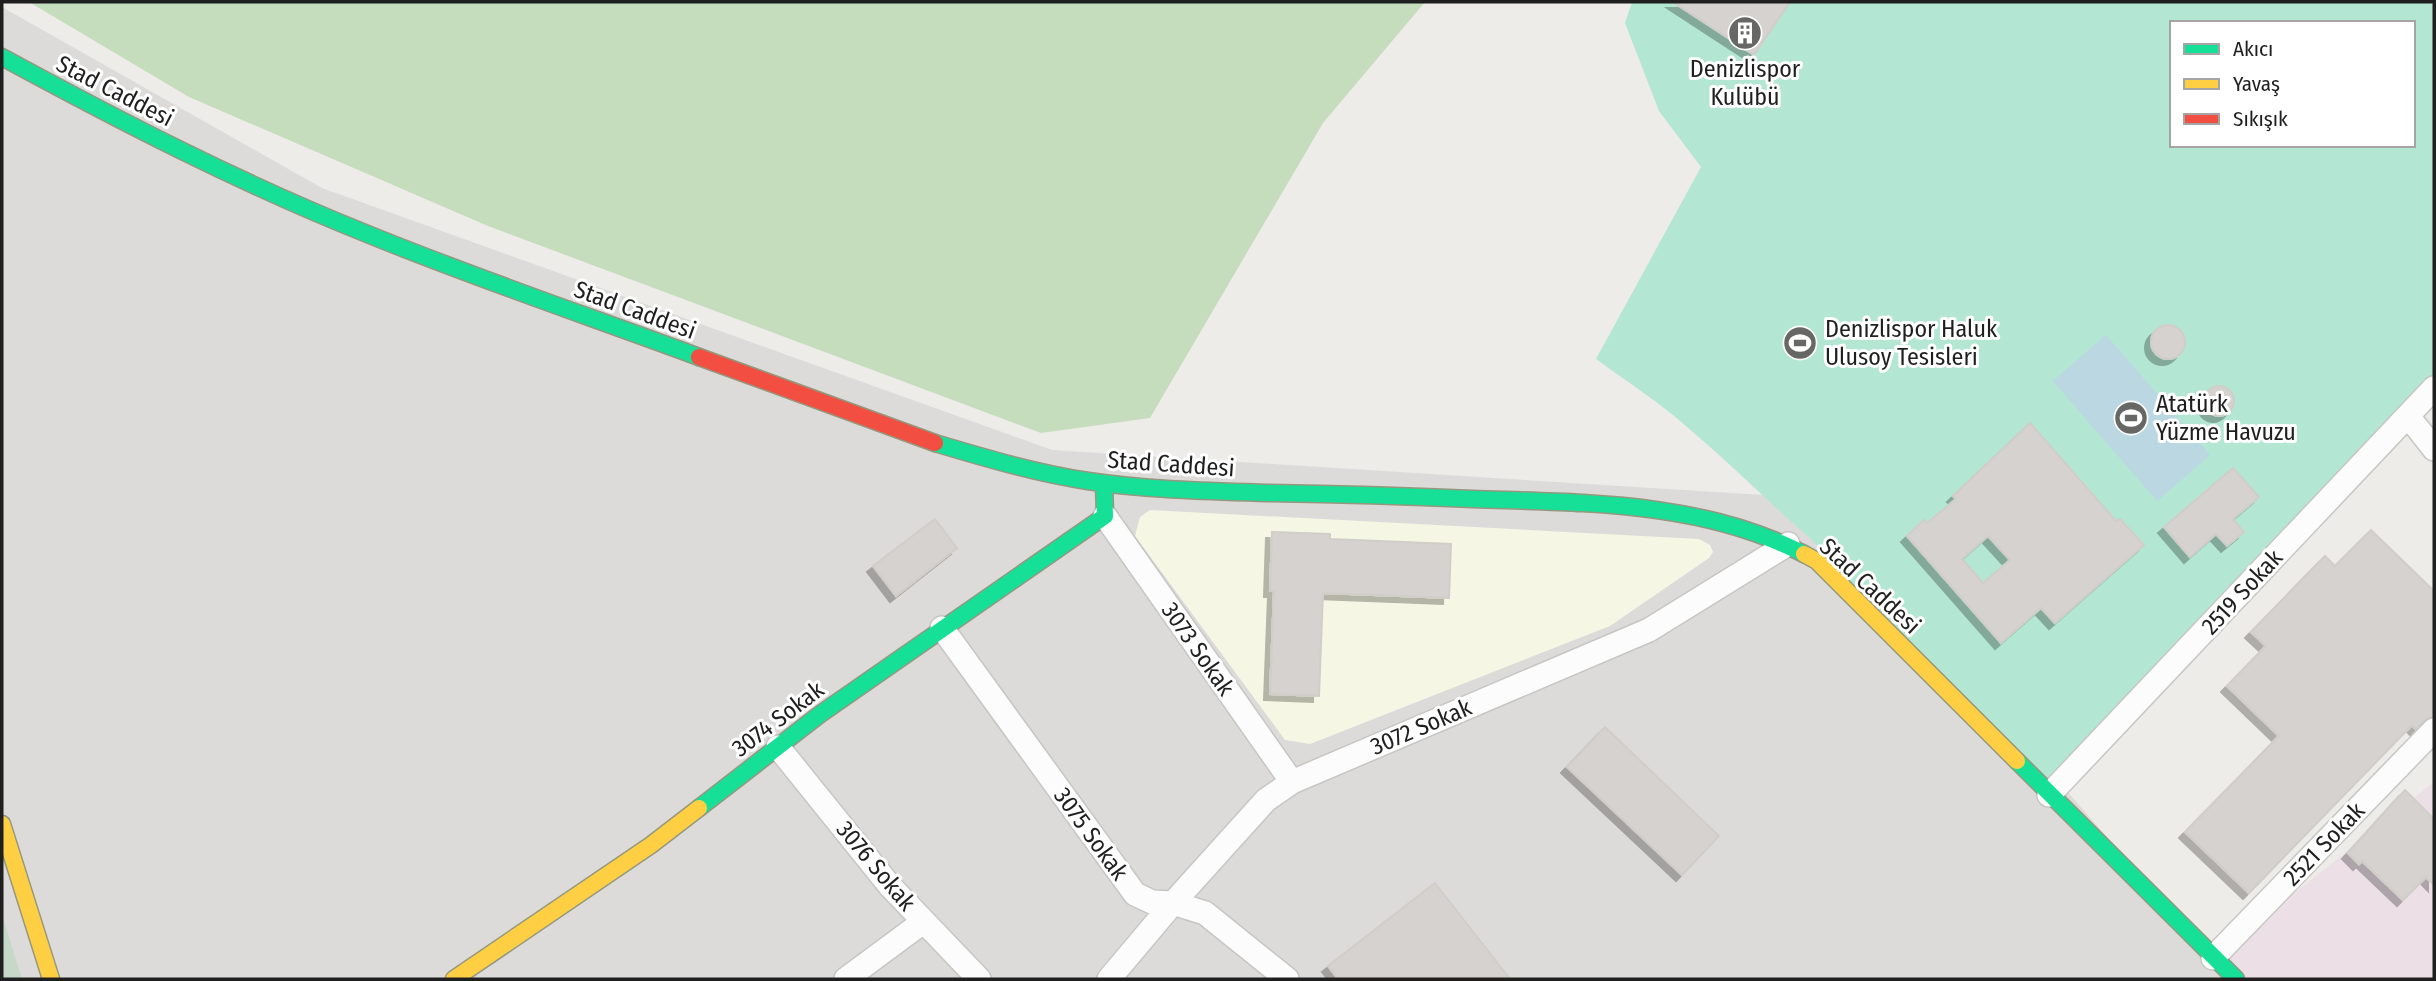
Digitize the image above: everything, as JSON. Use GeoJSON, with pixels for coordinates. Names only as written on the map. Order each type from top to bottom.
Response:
{"type":"FeatureCollection","features":[{"type":"Feature","properties":{"kind":"street","name":"Stad Caddesi"},"geometry":{"type":"LineString","coordinates":[[2,57],[89,105],[245,180],[362,232],[898,430],[991,458],[1058,475],[1166,489],[1433,497],[1662,510],[1741,526],[1788,544],[1817,561],[2236,979]]}},
{"type":"Feature","properties":{"kind":"street","name":"2519 Sokak"},"geometry":{"type":"LineString","coordinates":[[2049,795],[2434,388]]}},
{"type":"Feature","properties":{"kind":"street"},"geometry":{"type":"LineString","coordinates":[[2408,416],[2434,449]]}},
{"type":"Feature","properties":{"kind":"street"},"geometry":{"type":"LineString","coordinates":[[1104,483],[1105,516]]}},
{"type":"Feature","properties":{"kind":"street","name":"3074 Sokak"},"geometry":{"type":"LineString","coordinates":[[454,979],[651,845],[819,715],[1105,516]]}},
{"type":"Feature","properties":{"kind":"street","name":"3073 Sokak"},"geometry":{"type":"LineString","coordinates":[[1105,516],[1292,782]]}},
{"type":"Feature","properties":{"kind":"street","name":"3072 Sokak"},"geometry":{"type":"LineString","coordinates":[[1109,979],[1266,800],[1292,782],[1649,630],[1788,544]]}},
{"type":"Feature","properties":{"kind":"street","name":"3075 Sokak"},"geometry":{"type":"LineString","coordinates":[[942,628],[1135,894],[1152,902],[1173,903],[1205,912],[1287,979]]}},
{"type":"Feature","properties":{"kind":"street","name":"2521 Sokak"},"geometry":{"type":"LineString","coordinates":[[2213,958],[2434,730]]}},
{"type":"Feature","properties":{"kind":"street","name":"3076 Sokak"},"geometry":{"type":"LineString","coordinates":[[778,747],[890,886],[979,979]]}},
{"type":"Feature","properties":{"kind":"street"},"geometry":{"type":"LineString","coordinates":[[2,824],[51,979]]}},
{"type":"Feature","properties":{"kind":"street"},"geometry":{"type":"LineString","coordinates":[[846,979],[923,922]]}},
{"type":"Feature","properties":{"kind":"shaded area"},"geometry":{"type":"Polygon","coordinates":[[[2,7],[322,188],[1052,450],[1810,498],[2213,958],[2242,979],[2,979],[2,7]]]}},
{"type":"Feature","properties":{"kind":"shaded area"},"geometry":{"type":"Polygon","coordinates":[[[1150,510],[1699,539],[1710,545],[1713,552],[1709,558],[1610,626],[1310,744],[1285,740],[1135,536],[1140,517],[1150,510]]]}},
{"type":"Feature","properties":{"kind":"shaded area"},"geometry":{"type":"Polygon","coordinates":[[[2434,782],[2434,979],[2243,979],[2213,958],[2434,782]]]}},
{"type":"Feature","properties":{"kind":"shaded area"},"geometry":{"type":"Polygon","coordinates":[[[2,914],[22,979],[2,979],[2,914]]]}},
{"type":"Feature","properties":{"kind":"green space"},"geometry":{"type":"Polygon","coordinates":[[[29,2],[1425,2],[1323,123],[1150,418],[1041,433],[488,226],[189,97],[29,2]]]}},
{"type":"Feature","properties":{"kind":"green space"},"geometry":{"type":"Polygon","coordinates":[[[1632,2],[2434,2],[2434,384],[2049,795],[1993,739],[1811,539],[1676,418],[1596,359],[1701,167],[1659,111],[1625,23],[1632,2]]]}},
{"type":"Feature","properties":{"kind":"water","name":"Atatürk Yüzme Havuzu"},"geometry":{"type":"Polygon","coordinates":[[[2106,335],[2210,455],[2157,501],[2053,381],[2106,335]]]}},
{"type":"Feature","properties":{"kind":"building","name":"Denizlispor Kulübü"},"geometry":{"type":"Polygon","coordinates":[[[1673,2],[1790,2],[1754,55],[1673,2]]]}},
{"type":"Feature","properties":{"kind":"building"},"geometry":{"type":"Polygon","coordinates":[[[2168,325],[2180,330],[2185,342],[2180,354],[2168,359],[2156,354],[2151,342],[2156,330],[2168,325]]]}},
{"type":"Feature","properties":{"kind":"building"},"geometry":{"type":"Polygon","coordinates":[[[2219,386],[2230,390],[2234,401],[2230,412],[2219,416],[2208,412],[2204,401],[2208,390],[2219,386]]]}},
{"type":"Feature","properties":{"kind":"building"},"geometry":{"type":"Polygon","coordinates":[[[2030,423],[2116,521],[2120,519],[2144,545],[2055,623],[2041,608],[2001,643],[1907,536],[1924,520],[1927,523],[1956,499],[1953,496],[2030,423]],[[1988,536],[1962,559],[1983,583],[2010,560],[1988,536]]]}},
{"type":"Feature","properties":{"kind":"building"},"geometry":{"type":"Polygon","coordinates":[[[2233,468],[2259,497],[2233,519],[2244,532],[2227,546],[2216,534],[2190,557],[2164,527],[2233,468]]]}},
{"type":"Feature","properties":{"kind":"building"},"geometry":{"type":"Polygon","coordinates":[[[935,519],[957,548],[896,596],[873,566],[935,519]]]}},
{"type":"Feature","properties":{"kind":"building"},"geometry":{"type":"Polygon","coordinates":[[[2371,530],[2434,591],[2434,716],[2424,720],[2416,729],[2412,725],[2249,893],[2185,832],[2279,736],[2227,686],[2266,646],[2251,632],[2325,556],[2335,566],[2371,530]]]}},
{"type":"Feature","properties":{"kind":"building"},"geometry":{"type":"Polygon","coordinates":[[[1272,532],[1330,534],[1330,539],[1451,544],[1449,598],[1323,593],[1319,696],[1270,694],[1274,591],[1270,591],[1272,532]]]}},
{"type":"Feature","properties":{"kind":"building"},"geometry":{"type":"Polygon","coordinates":[[[1605,727],[1719,836],[1682,875],[1567,767],[1605,727]]]}},
{"type":"Feature","properties":{"kind":"building"},"geometry":{"type":"Polygon","coordinates":[[[2405,790],[2434,819],[2434,885],[2426,877],[2403,900],[2362,861],[2359,864],[2348,853],[2405,790]]]}},
{"type":"Feature","properties":{"kind":"building"},"geometry":{"type":"Polygon","coordinates":[[[1435,883],[1510,979],[1338,979],[1328,966],[1435,883]]]}},
{"type":"Feature","properties":{"kind":"traffic: fast"},"geometry":{"type":"LineString","coordinates":[[2,57],[181,150],[318,214],[448,266],[699,357]]}},
{"type":"Feature","properties":{"kind":"traffic: fast"},"geometry":{"type":"LineString","coordinates":[[935,443],[1049,474],[1133,486],[1223,492],[1558,502],[1642,508],[1725,524],[1804,554]]}},
{"type":"Feature","properties":{"kind":"traffic: fast"},"geometry":{"type":"LineString","coordinates":[[699,808],[819,715],[1105,516],[1104,483]]}},
{"type":"Feature","properties":{"kind":"traffic: fast"},"geometry":{"type":"LineString","coordinates":[[2017,761],[2236,979]]}},
{"type":"Feature","properties":{"kind":"traffic: slow"},"geometry":{"type":"LineString","coordinates":[[1804,554],[1817,561],[2017,761]]}},
{"type":"Feature","properties":{"kind":"traffic: slow"},"geometry":{"type":"LineString","coordinates":[[454,979],[651,845],[699,808]]}},
{"type":"Feature","properties":{"kind":"traffic: slow"},"geometry":{"type":"LineString","coordinates":[[2,824],[51,979]]}},
{"type":"Feature","properties":{"kind":"traffic: jam"},"geometry":{"type":"LineString","coordinates":[[699,357],[935,443]]}},
{"type":"Feature","properties":{"kind":"place","name":"Denizlispor Kulübü"},"geometry":{"type":"Point","coordinates":[1745,33]}},
{"type":"Feature","properties":{"kind":"place","name":"Denizlispor Haluk Ulusoy Tesisleri"},"geometry":{"type":"Point","coordinates":[1800,343]}},
{"type":"Feature","properties":{"kind":"place","name":"Atatürk Yüzme Havuzu"},"geometry":{"type":"Point","coordinates":[2131,418]}}]}
